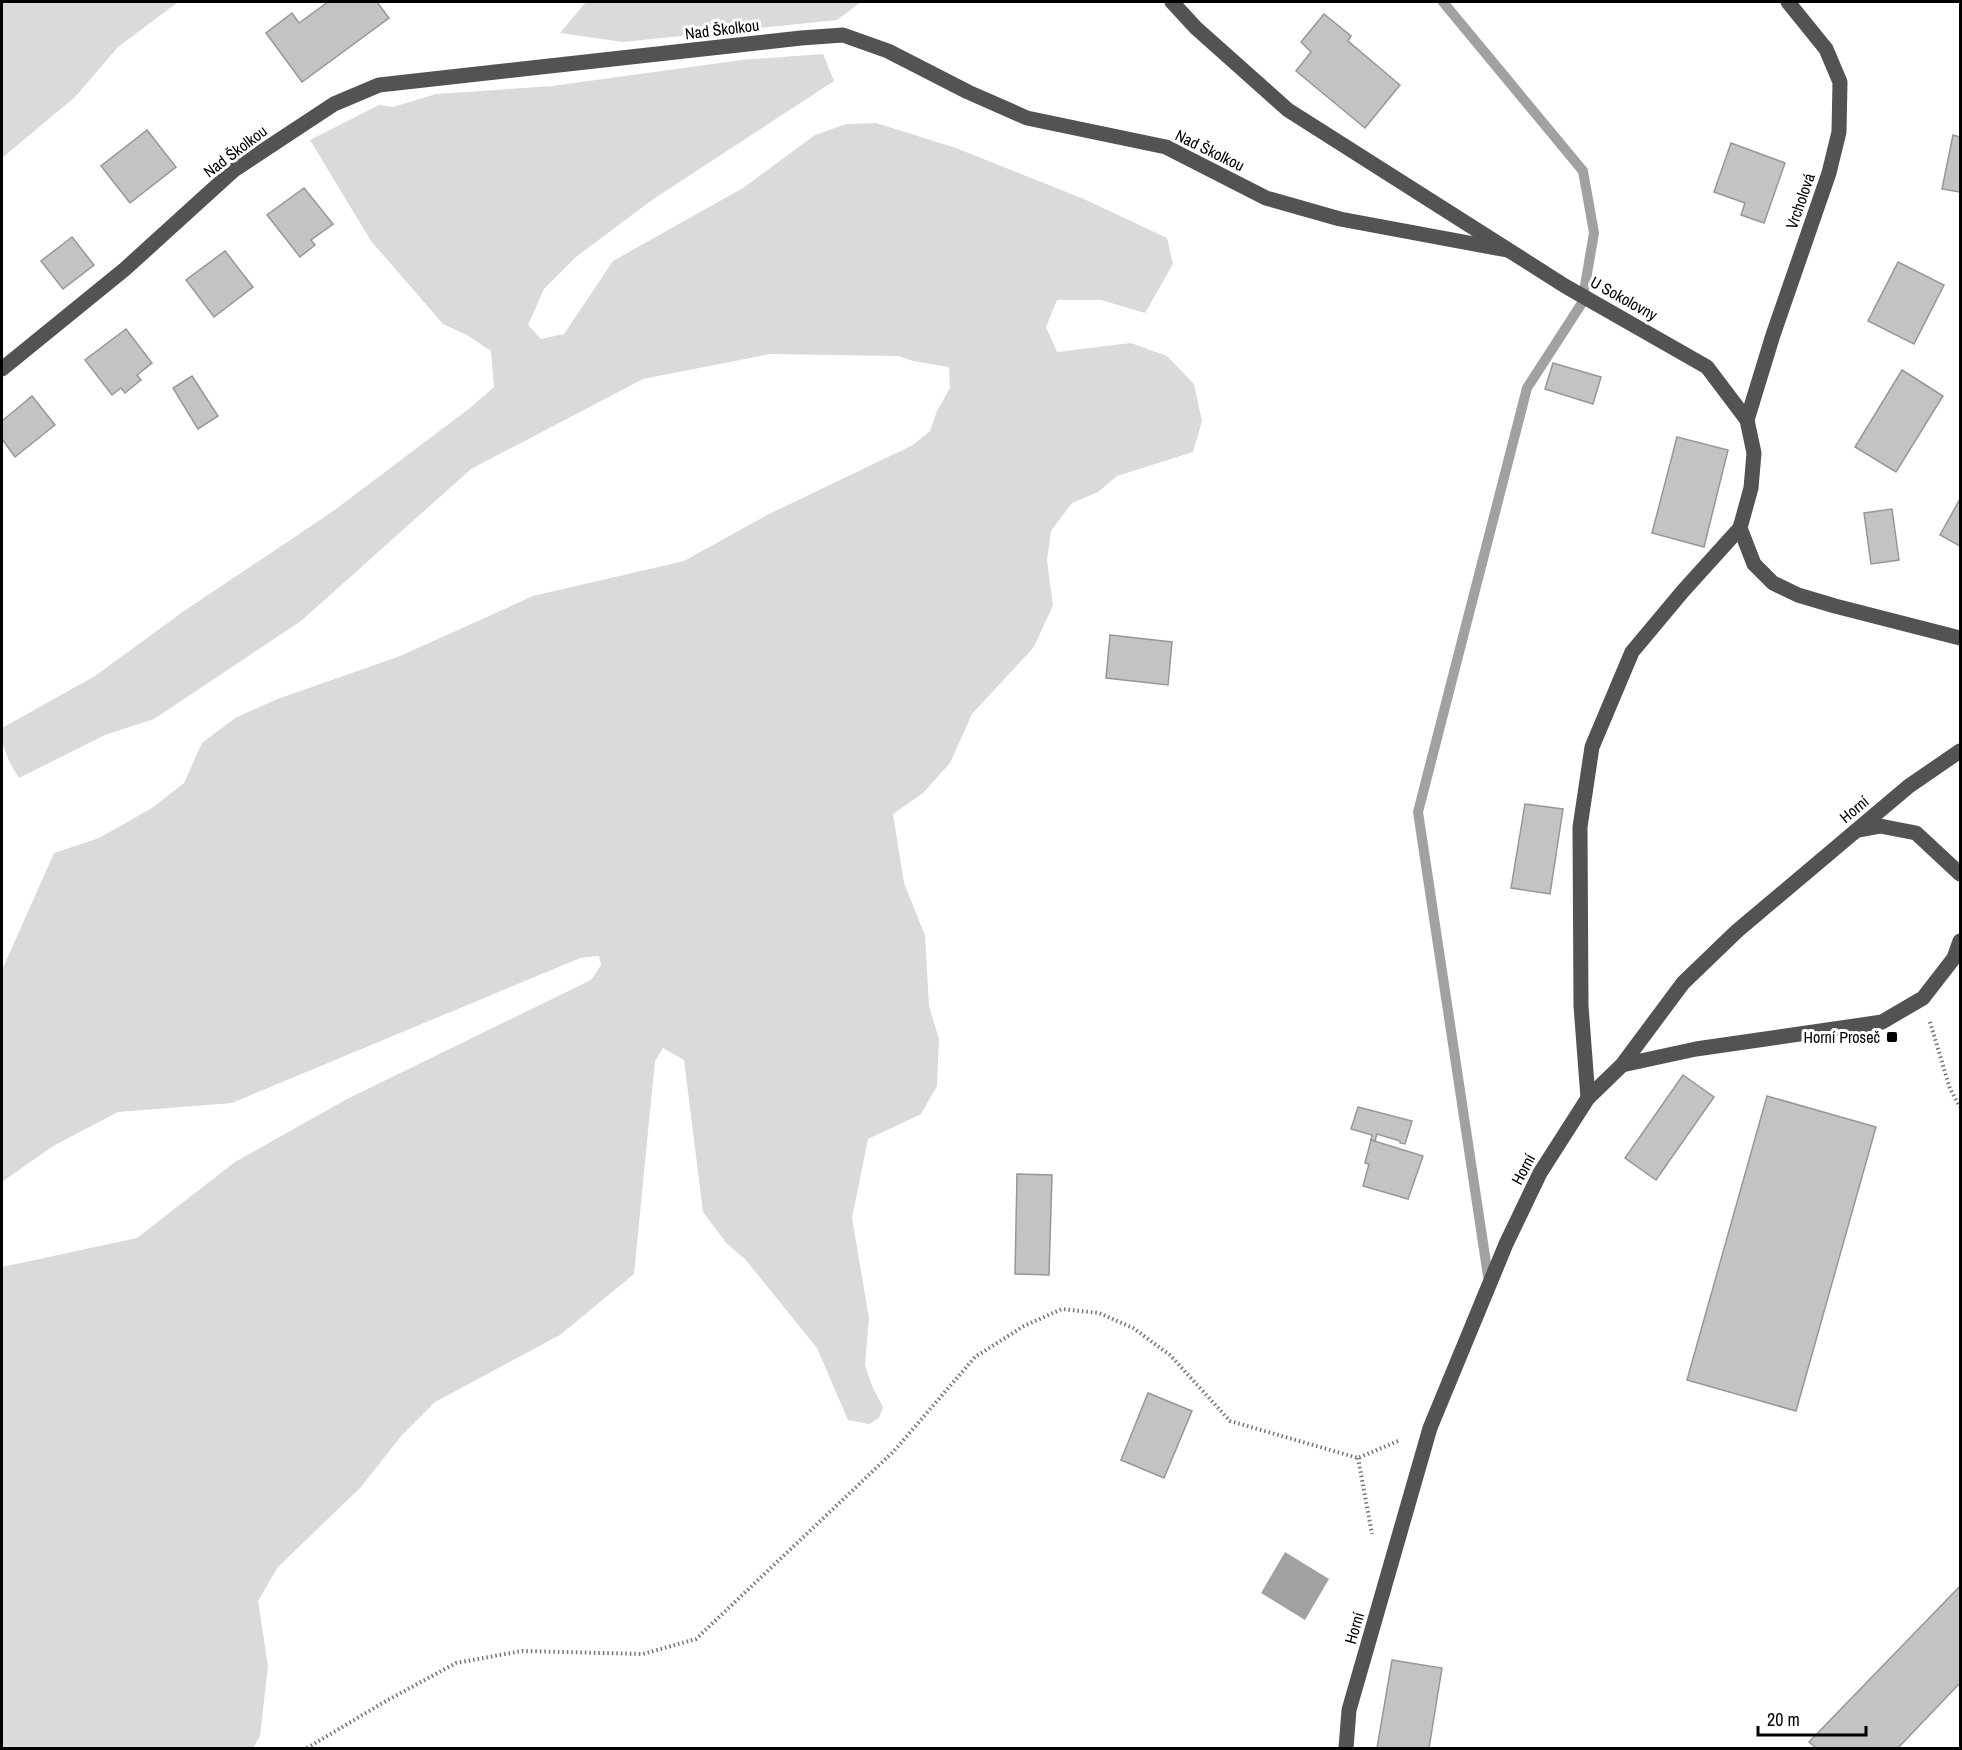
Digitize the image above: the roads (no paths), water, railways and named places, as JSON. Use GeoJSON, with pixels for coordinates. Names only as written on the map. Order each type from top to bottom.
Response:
{"type":"FeatureCollection","features":[{"type":"Feature","properties":{"kind":"street","name":"U Sokolovny"},"geometry":{"type":"LineString","coordinates":[[1172,2],[1196,28],[1288,110],[1565,286],[1707,367],[1747,420],[1754,453],[1751,488],[1740,528]]}},
{"type":"Feature","properties":{"kind":"street","name":"Vrcholová"},"geometry":{"type":"LineString","coordinates":[[1747,420],[1773,335],[1829,173],[1839,132],[1840,82],[1826,49],[1788,2]]}},
{"type":"Feature","properties":{"kind":"street","name":"Nad Školkou"},"geometry":{"type":"LineString","coordinates":[[2,369],[125,269],[234,170],[334,104],[379,85],[801,38],[843,35],[888,51],[968,92],[1027,118],[1166,147],[1266,198],[1340,219],[1507,250]]}},
{"type":"Feature","properties":{"kind":"street"},"geometry":{"type":"LineString","coordinates":[[1588,1098],[1581,1006],[1580,827],[1592,747],[1632,652],[1740,528],[1754,564],[1773,583],[1798,595],[1835,606],[1960,638]]}},
{"type":"Feature","properties":{"kind":"street","name":"Horní"},"geometry":{"type":"LineString","coordinates":[[1346,1749],[1349,1710],[1430,1428],[1506,1244],[1540,1173],[1588,1098],[1622,1065],[1683,983],[1737,931],[1856,830],[1909,786],[1960,751]]}},
{"type":"Feature","properties":{"kind":"street"},"geometry":{"type":"LineString","coordinates":[[1856,830],[1880,826],[1916,833],[1960,874]]}},
{"type":"Feature","properties":{"kind":"street"},"geometry":{"type":"LineString","coordinates":[[1622,1065],[1695,1049],[1882,1022],[1923,998],[1954,958],[1960,941]]}},
{"type":"Feature","properties":{"kind":"waterway"},"geometry":{"type":"LineString","coordinates":[[1443,2],[1583,171],[1594,233],[1582,303],[1527,388],[1418,812],[1488,1276]]}},
{"type":"Feature","properties":{"kind":"place","name":"Horní Proseč"},"geometry":{"type":"Point","coordinates":[1892,1037]}}]}
